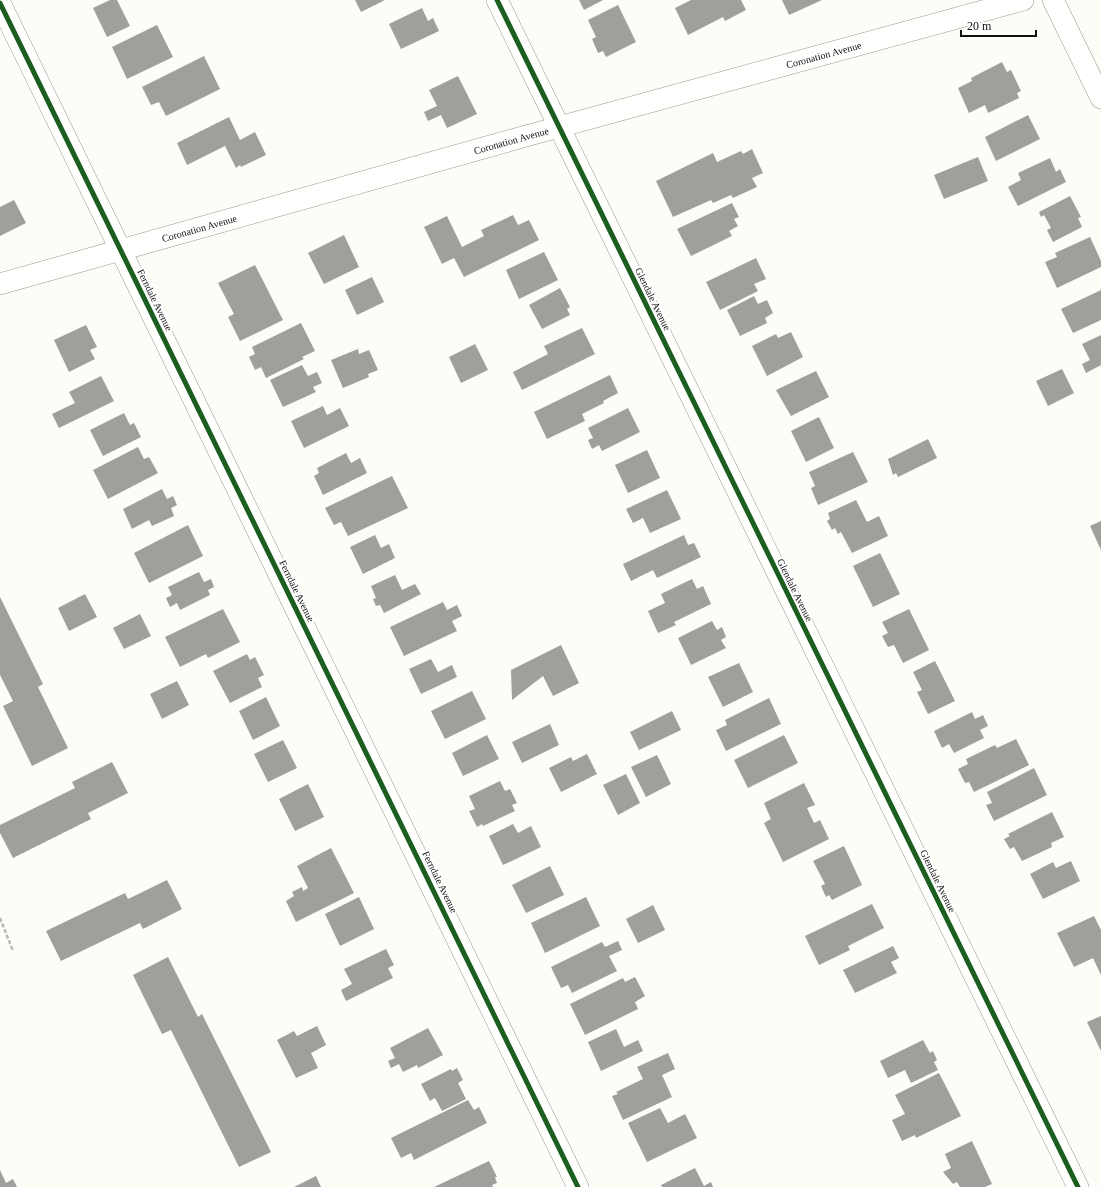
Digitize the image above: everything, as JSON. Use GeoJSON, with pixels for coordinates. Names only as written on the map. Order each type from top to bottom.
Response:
{"type":"FeatureCollection","features":[{"type":"Feature","properties":{"kind":"street","name":"Glendale Avenue"},"geometry":{"type":"LineString","coordinates":[[497,0],[1078,1187]]}},
{"type":"Feature","properties":{"kind":"street","name":"Coronation Avenue"},"geometry":{"type":"LineString","coordinates":[[0,284],[120,249],[559,127],[1022,0]]}},
{"type":"Feature","properties":{"kind":"street"},"geometry":{"type":"LineString","coordinates":[[1053,0],[1101,98]]}},
{"type":"Feature","properties":{"kind":"street","name":"Ferndale Avenue"},"geometry":{"type":"LineString","coordinates":[[0,3],[578,1187]]}},
{"type":"Feature","properties":{"kind":"path"},"geometry":{"type":"LineString","coordinates":[[0,918],[13,952]]}},
{"type":"Feature","properties":{"kind":"building"},"geometry":{"type":"Polygon","coordinates":[[[110,0],[117,0],[130,26],[107,37],[93,8],[110,0]]]}},
{"type":"Feature","properties":{"kind":"building"},"geometry":{"type":"Polygon","coordinates":[[[355,0],[385,0],[361,12],[355,0]]]}},
{"type":"Feature","properties":{"kind":"building"},"geometry":{"type":"Polygon","coordinates":[[[579,0],[603,0],[584,10],[579,0]]]}},
{"type":"Feature","properties":{"kind":"building"},"geometry":{"type":"Polygon","coordinates":[[[691,0],[741,0],[746,10],[725,21],[723,17],[688,35],[675,8],[691,0]]]}},
{"type":"Feature","properties":{"kind":"building"},"geometry":{"type":"Polygon","coordinates":[[[782,0],[822,0],[789,15],[782,0]]]}},
{"type":"Feature","properties":{"kind":"building"},"geometry":{"type":"Polygon","coordinates":[[[618,5],[636,42],[606,57],[603,51],[598,53],[592,39],[596,37],[588,20],[618,5]]]}},
{"type":"Feature","properties":{"kind":"building"},"geometry":{"type":"Polygon","coordinates":[[[422,8],[428,21],[433,18],[439,31],[401,49],[389,24],[422,8]]]}},
{"type":"Feature","properties":{"kind":"building"},"geometry":{"type":"Polygon","coordinates":[[[157,25],[173,57],[127,79],[112,47],[157,25]]]}},
{"type":"Feature","properties":{"kind":"building"},"geometry":{"type":"Polygon","coordinates":[[[204,56],[220,89],[166,116],[159,102],[151,105],[142,87],[204,56]]]}},
{"type":"Feature","properties":{"kind":"building"},"geometry":{"type":"Polygon","coordinates":[[[1002,62],[1007,72],[1011,70],[1021,91],[1017,93],[1019,98],[988,113],[985,105],[969,113],[958,88],[972,81],[971,78],[1002,62]]]}},
{"type":"Feature","properties":{"kind":"building"},"geometry":{"type":"Polygon","coordinates":[[[458,76],[477,114],[447,128],[441,115],[428,121],[424,112],[437,106],[429,90],[458,76]]]}},
{"type":"Feature","properties":{"kind":"building"},"geometry":{"type":"Polygon","coordinates":[[[1028,115],[1040,139],[996,161],[985,137],[1028,115]]]}},
{"type":"Feature","properties":{"kind":"building"},"geometry":{"type":"Polygon","coordinates":[[[229,117],[240,140],[255,132],[266,155],[236,168],[225,146],[187,165],[177,143],[229,117]]]}},
{"type":"Feature","properties":{"kind":"building"},"geometry":{"type":"Polygon","coordinates":[[[752,149],[763,173],[752,178],[757,187],[733,198],[731,195],[713,203],[711,200],[673,217],[656,181],[713,153],[717,162],[741,151],[743,154],[752,149]]]}},
{"type":"Feature","properties":{"kind":"building"},"geometry":{"type":"Polygon","coordinates":[[[978,157],[988,181],[944,199],[934,175],[978,157]]]}},
{"type":"Feature","properties":{"kind":"building"},"geometry":{"type":"Polygon","coordinates":[[[1050,158],[1056,172],[1060,169],[1066,182],[1018,206],[1008,187],[1021,180],[1018,173],[1050,158]]]}},
{"type":"Feature","properties":{"kind":"building"},"geometry":{"type":"Polygon","coordinates":[[[1070,196],[1081,217],[1078,218],[1082,227],[1053,242],[1047,230],[1051,228],[1044,215],[1041,217],[1039,212],[1070,196]]]}},
{"type":"Feature","properties":{"kind":"building"},"geometry":{"type":"Polygon","coordinates":[[[14,200],[26,223],[0,236],[0,207],[14,200]]]}},
{"type":"Feature","properties":{"kind":"building"},"geometry":{"type":"Polygon","coordinates":[[[732,203],[739,217],[734,219],[738,226],[729,231],[732,236],[691,256],[677,229],[732,203]]]}},
{"type":"Feature","properties":{"kind":"building"},"geometry":{"type":"Polygon","coordinates":[[[513,215],[518,225],[529,220],[539,240],[464,277],[454,258],[442,264],[424,227],[447,216],[462,247],[484,236],[481,230],[513,215]]]}},
{"type":"Feature","properties":{"kind":"building"},"geometry":{"type":"Polygon","coordinates":[[[344,235],[359,267],[324,284],[308,253],[344,235]]]}},
{"type":"Feature","properties":{"kind":"building"},"geometry":{"type":"Polygon","coordinates":[[[1090,237],[1101,261],[1101,267],[1057,288],[1045,262],[1057,257],[1055,253],[1090,237]]]}},
{"type":"Feature","properties":{"kind":"building"},"geometry":{"type":"Polygon","coordinates":[[[544,252],[558,280],[519,299],[506,270],[544,252]]]}},
{"type":"Feature","properties":{"kind":"building"},"geometry":{"type":"Polygon","coordinates":[[[756,258],[766,279],[754,284],[758,291],[720,310],[706,282],[756,258]]]}},
{"type":"Feature","properties":{"kind":"building"},"geometry":{"type":"Polygon","coordinates":[[[255,265],[283,320],[240,341],[228,317],[234,314],[218,283],[255,265]]]}},
{"type":"Feature","properties":{"kind":"building"},"geometry":{"type":"Polygon","coordinates":[[[372,277],[384,302],[357,315],[345,290],[372,277]]]}},
{"type":"Feature","properties":{"kind":"building"},"geometry":{"type":"Polygon","coordinates":[[[560,288],[570,307],[567,309],[570,315],[542,329],[529,305],[560,288]]]}},
{"type":"Feature","properties":{"kind":"building"},"geometry":{"type":"Polygon","coordinates":[[[1101,290],[1101,320],[1073,333],[1061,309],[1101,290]]]}},
{"type":"Feature","properties":{"kind":"building"},"geometry":{"type":"Polygon","coordinates":[[[754,296],[758,304],[767,300],[773,313],[765,318],[767,323],[740,336],[727,310],[754,296]]]}},
{"type":"Feature","properties":{"kind":"building"},"geometry":{"type":"Polygon","coordinates":[[[301,323],[315,351],[302,357],[304,359],[266,378],[261,367],[255,370],[249,357],[255,354],[252,347],[301,323]]]}},
{"type":"Feature","properties":{"kind":"building"},"geometry":{"type":"Polygon","coordinates":[[[86,325],[97,347],[90,350],[95,359],[69,372],[54,340],[86,325]]]}},
{"type":"Feature","properties":{"kind":"building"},"geometry":{"type":"Polygon","coordinates":[[[582,328],[595,354],[522,390],[513,372],[548,354],[544,346],[582,328]]]}},
{"type":"Feature","properties":{"kind":"building"},"geometry":{"type":"Polygon","coordinates":[[[791,332],[803,357],[767,376],[752,346],[776,334],[778,338],[791,332]]]}},
{"type":"Feature","properties":{"kind":"building"},"geometry":{"type":"Polygon","coordinates":[[[1101,335],[1101,365],[1086,373],[1082,364],[1090,360],[1082,344],[1101,335]]]}},
{"type":"Feature","properties":{"kind":"building"},"geometry":{"type":"Polygon","coordinates":[[[475,344],[488,370],[461,383],[449,357],[475,344]]]}},
{"type":"Feature","properties":{"kind":"building"},"geometry":{"type":"Polygon","coordinates":[[[358,349],[359,354],[369,350],[378,370],[368,374],[369,377],[343,388],[331,360],[358,349]]]}},
{"type":"Feature","properties":{"kind":"building"},"geometry":{"type":"Polygon","coordinates":[[[302,365],[308,376],[317,372],[322,383],[313,387],[316,392],[283,407],[270,380],[302,365]]]}},
{"type":"Feature","properties":{"kind":"building"},"geometry":{"type":"Polygon","coordinates":[[[1062,369],[1074,393],[1048,406],[1036,381],[1062,369]]]}},
{"type":"Feature","properties":{"kind":"building"},"geometry":{"type":"Polygon","coordinates":[[[816,371],[829,397],[791,416],[776,390],[816,371]]]}},
{"type":"Feature","properties":{"kind":"building"},"geometry":{"type":"Polygon","coordinates":[[[610,375],[618,393],[603,401],[604,403],[582,414],[585,421],[547,439],[534,412],[610,375]]]}},
{"type":"Feature","properties":{"kind":"building"},"geometry":{"type":"Polygon","coordinates":[[[101,376],[114,401],[59,428],[52,414],[75,403],[69,392],[101,376]]]}},
{"type":"Feature","properties":{"kind":"building"},"geometry":{"type":"Polygon","coordinates":[[[323,406],[327,415],[340,408],[349,426],[304,448],[291,421],[323,406]]]}},
{"type":"Feature","properties":{"kind":"building"},"geometry":{"type":"Polygon","coordinates":[[[628,408],[640,432],[602,451],[599,445],[592,449],[588,440],[593,438],[588,428],[628,408]]]}},
{"type":"Feature","properties":{"kind":"building"},"geometry":{"type":"Polygon","coordinates":[[[124,413],[130,425],[134,423],[141,437],[103,456],[90,430],[124,413]]]}},
{"type":"Feature","properties":{"kind":"building"},"geometry":{"type":"Polygon","coordinates":[[[819,417],[834,448],[806,462],[791,431],[819,417]]]}},
{"type":"Feature","properties":{"kind":"building"},"geometry":{"type":"Polygon","coordinates":[[[928,439],[937,458],[898,477],[896,473],[893,475],[888,459],[928,439]]]}},
{"type":"Feature","properties":{"kind":"building"},"geometry":{"type":"Polygon","coordinates":[[[138,447],[144,459],[149,457],[158,473],[108,499],[93,470],[138,447]]]}},
{"type":"Feature","properties":{"kind":"building"},"geometry":{"type":"Polygon","coordinates":[[[647,450],[660,478],[628,493],[615,465],[647,450]]]}},
{"type":"Feature","properties":{"kind":"building"},"geometry":{"type":"Polygon","coordinates":[[[853,452],[868,482],[818,505],[811,488],[815,486],[809,472],[853,452]]]}},
{"type":"Feature","properties":{"kind":"building"},"geometry":{"type":"Polygon","coordinates":[[[346,453],[351,463],[360,458],[367,473],[323,495],[314,476],[319,473],[317,468],[346,453]]]}},
{"type":"Feature","properties":{"kind":"building"},"geometry":{"type":"Polygon","coordinates":[[[392,476],[408,508],[348,536],[341,522],[334,525],[325,508],[392,476]]]}},
{"type":"Feature","properties":{"kind":"building"},"geometry":{"type":"Polygon","coordinates":[[[162,489],[167,499],[173,496],[177,505],[171,508],[174,516],[152,526],[149,520],[132,529],[123,509],[162,489]]]}},
{"type":"Feature","properties":{"kind":"building"},"geometry":{"type":"Polygon","coordinates":[[[667,490],[681,519],[650,533],[643,518],[633,523],[626,509],[667,490]]]}},
{"type":"Feature","properties":{"kind":"building"},"geometry":{"type":"Polygon","coordinates":[[[856,500],[867,522],[879,516],[888,536],[852,553],[841,532],[838,534],[835,528],[832,530],[827,521],[830,519],[828,513],[856,500]]]}},
{"type":"Feature","properties":{"kind":"building"},"geometry":{"type":"Polygon","coordinates":[[[1101,521],[1101,550],[1090,526],[1101,521]]]}},
{"type":"Feature","properties":{"kind":"building"},"geometry":{"type":"Polygon","coordinates":[[[188,525],[203,556],[149,583],[134,553],[188,525]]]}},
{"type":"Feature","properties":{"kind":"building"},"geometry":{"type":"Polygon","coordinates":[[[375,535],[381,548],[389,544],[395,558],[363,574],[350,547],[375,535]]]}},
{"type":"Feature","properties":{"kind":"building"},"geometry":{"type":"Polygon","coordinates":[[[684,535],[688,545],[694,543],[701,557],[657,578],[653,570],[631,581],[623,564],[684,535]]]}},
{"type":"Feature","properties":{"kind":"building"},"geometry":{"type":"Polygon","coordinates":[[[880,553],[900,594],[873,607],[853,566],[880,553]]]}},
{"type":"Feature","properties":{"kind":"building"},"geometry":{"type":"Polygon","coordinates":[[[199,572],[204,582],[211,579],[214,587],[208,590],[210,595],[180,610],[177,603],[170,607],[166,598],[172,595],[168,587],[199,572]]]}},
{"type":"Feature","properties":{"kind":"building"},"geometry":{"type":"Polygon","coordinates":[[[395,575],[402,590],[415,584],[421,594],[384,613],[380,605],[376,606],[373,599],[376,598],[371,586],[395,575]]]}},
{"type":"Feature","properties":{"kind":"building"},"geometry":{"type":"Polygon","coordinates":[[[692,579],[697,589],[703,586],[711,604],[674,622],[676,625],[658,633],[648,611],[665,603],[661,594],[692,579]]]}},
{"type":"Feature","properties":{"kind":"building"},"geometry":{"type":"Polygon","coordinates":[[[85,594],[97,617],[69,631],[58,608],[85,594]]]}},
{"type":"Feature","properties":{"kind":"building"},"geometry":{"type":"Polygon","coordinates":[[[0,597],[43,684],[38,687],[68,748],[32,766],[3,706],[13,701],[0,675],[0,597]]]}},
{"type":"Feature","properties":{"kind":"building"},"geometry":{"type":"Polygon","coordinates":[[[443,602],[447,610],[457,605],[462,616],[452,621],[457,631],[404,656],[390,627],[443,602]]]}},
{"type":"Feature","properties":{"kind":"building"},"geometry":{"type":"Polygon","coordinates":[[[223,609],[240,642],[208,658],[206,654],[180,667],[165,637],[223,609]]]}},
{"type":"Feature","properties":{"kind":"building"},"geometry":{"type":"Polygon","coordinates":[[[909,609],[929,650],[903,663],[894,645],[888,647],[882,636],[888,633],[882,622],[909,609]]]}},
{"type":"Feature","properties":{"kind":"building"},"geometry":{"type":"Polygon","coordinates":[[[140,614],[151,636],[124,649],[113,628],[140,614]]]}},
{"type":"Feature","properties":{"kind":"building"},"geometry":{"type":"Polygon","coordinates":[[[712,621],[717,630],[722,627],[726,637],[721,640],[726,648],[691,665],[678,638],[712,621]]]}},
{"type":"Feature","properties":{"kind":"building"},"geometry":{"type":"Polygon","coordinates":[[[561,645],[579,683],[553,696],[543,676],[512,700],[511,670],[561,645]]]}},
{"type":"Feature","properties":{"kind":"building"},"geometry":{"type":"Polygon","coordinates":[[[247,654],[250,660],[255,657],[264,675],[258,678],[262,687],[230,703],[213,671],[247,654]]]}},
{"type":"Feature","properties":{"kind":"building"},"geometry":{"type":"Polygon","coordinates":[[[431,659],[438,672],[452,665],[457,677],[421,694],[409,669],[431,659]]]}},
{"type":"Feature","properties":{"kind":"building"},"geometry":{"type":"Polygon","coordinates":[[[935,661],[955,701],[928,714],[917,692],[922,690],[913,672],[935,661]]]}},
{"type":"Feature","properties":{"kind":"building"},"geometry":{"type":"Polygon","coordinates":[[[739,663],[753,692],[723,707],[708,677],[739,663]]]}},
{"type":"Feature","properties":{"kind":"building"},"geometry":{"type":"Polygon","coordinates":[[[177,681],[189,705],[162,719],[150,694],[177,681]]]}},
{"type":"Feature","properties":{"kind":"building"},"geometry":{"type":"Polygon","coordinates":[[[472,691],[486,719],[445,739],[431,711],[472,691]]]}},
{"type":"Feature","properties":{"kind":"building"},"geometry":{"type":"Polygon","coordinates":[[[266,697],[280,726],[253,740],[239,711],[266,697]]]}},
{"type":"Feature","properties":{"kind":"building"},"geometry":{"type":"Polygon","coordinates":[[[769,698],[781,724],[726,751],[716,730],[727,725],[725,720],[769,698]]]}},
{"type":"Feature","properties":{"kind":"building"},"geometry":{"type":"Polygon","coordinates":[[[672,711],[681,730],[639,750],[630,732],[672,711]]]}},
{"type":"Feature","properties":{"kind":"building"},"geometry":{"type":"Polygon","coordinates":[[[972,712],[975,719],[983,715],[988,726],[980,730],[984,738],[954,753],[949,744],[942,748],[934,731],[972,712]]]}},
{"type":"Feature","properties":{"kind":"building"},"geometry":{"type":"Polygon","coordinates":[[[550,724],[559,745],[522,763],[512,742],[550,724]]]}},
{"type":"Feature","properties":{"kind":"building"},"geometry":{"type":"Polygon","coordinates":[[[487,735],[499,759],[463,776],[452,753],[487,735]]]}},
{"type":"Feature","properties":{"kind":"building"},"geometry":{"type":"Polygon","coordinates":[[[784,735],[798,763],[748,788],[734,760],[784,735]]]}},
{"type":"Feature","properties":{"kind":"building"},"geometry":{"type":"Polygon","coordinates":[[[1016,739],[1029,765],[974,792],[969,782],[965,783],[958,769],[968,764],[966,759],[995,745],[997,748],[1016,739]]]}},
{"type":"Feature","properties":{"kind":"building"},"geometry":{"type":"Polygon","coordinates":[[[283,740],[297,768],[268,782],[254,754],[283,740]]]}},
{"type":"Feature","properties":{"kind":"building"},"geometry":{"type":"Polygon","coordinates":[[[587,754],[597,774],[561,792],[549,768],[571,757],[573,761],[587,754]]]}},
{"type":"Feature","properties":{"kind":"building"},"geometry":{"type":"Polygon","coordinates":[[[657,755],[671,784],[646,797],[631,767],[657,755]]]}},
{"type":"Feature","properties":{"kind":"building"},"geometry":{"type":"Polygon","coordinates":[[[112,762],[128,793],[88,813],[91,819],[13,858],[0,833],[0,825],[75,788],[72,782],[112,762]]]}},
{"type":"Feature","properties":{"kind":"building"},"geometry":{"type":"Polygon","coordinates":[[[1034,768],[1047,795],[994,821],[986,805],[992,803],[987,792],[1034,768]]]}},
{"type":"Feature","properties":{"kind":"building"},"geometry":{"type":"Polygon","coordinates":[[[626,774],[640,803],[618,815],[603,785],[626,774]]]}},
{"type":"Feature","properties":{"kind":"building"},"geometry":{"type":"Polygon","coordinates":[[[500,781],[505,791],[510,789],[517,803],[512,805],[515,811],[483,826],[482,824],[477,827],[469,811],[475,809],[469,796],[500,781]]]}},
{"type":"Feature","properties":{"kind":"building"},"geometry":{"type":"Polygon","coordinates":[[[804,783],[815,805],[807,808],[814,823],[820,820],[829,839],[783,862],[764,823],[771,819],[764,803],[804,783]]]}},
{"type":"Feature","properties":{"kind":"building"},"geometry":{"type":"Polygon","coordinates":[[[308,784],[324,817],[295,831],[279,799],[308,784]]]}},
{"type":"Feature","properties":{"kind":"building"},"geometry":{"type":"Polygon","coordinates":[[[1052,812],[1064,837],[1051,843],[1052,847],[1022,861],[1014,847],[1010,849],[1004,839],[1010,836],[1008,834],[1052,812]]]}},
{"type":"Feature","properties":{"kind":"building"},"geometry":{"type":"Polygon","coordinates":[[[513,824],[518,833],[531,826],[541,847],[503,865],[489,836],[513,824]]]}},
{"type":"Feature","properties":{"kind":"building"},"geometry":{"type":"Polygon","coordinates":[[[844,846],[862,885],[832,900],[829,895],[826,897],[821,886],[825,884],[813,861],[844,846]]]}},
{"type":"Feature","properties":{"kind":"building"},"geometry":{"type":"Polygon","coordinates":[[[331,848],[354,893],[296,922],[286,901],[294,896],[292,892],[302,887],[303,891],[308,888],[297,866],[331,848]]]}},
{"type":"Feature","properties":{"kind":"building"},"geometry":{"type":"Polygon","coordinates":[[[1071,861],[1080,881],[1043,899],[1030,874],[1053,862],[1056,868],[1071,861]]]}},
{"type":"Feature","properties":{"kind":"building"},"geometry":{"type":"Polygon","coordinates":[[[550,866],[564,895],[526,913],[512,885],[550,866]]]}},
{"type":"Feature","properties":{"kind":"building"},"geometry":{"type":"Polygon","coordinates":[[[167,880],[182,909],[143,929],[140,923],[61,961],[46,931],[125,893],[128,899],[167,880]]]}},
{"type":"Feature","properties":{"kind":"building"},"geometry":{"type":"Polygon","coordinates":[[[359,897],[374,929],[340,946],[325,914],[359,897]]]}},
{"type":"Feature","properties":{"kind":"building"},"geometry":{"type":"Polygon","coordinates":[[[586,897],[600,926],[545,953],[531,923],[586,897]]]}},
{"type":"Feature","properties":{"kind":"building"},"geometry":{"type":"Polygon","coordinates":[[[872,904],[884,928],[848,946],[850,950],[819,965],[805,936],[872,904]]]}},
{"type":"Feature","properties":{"kind":"building"},"geometry":{"type":"Polygon","coordinates":[[[653,905],[665,930],[638,943],[626,919],[653,905]]]}},
{"type":"Feature","properties":{"kind":"building"},"geometry":{"type":"Polygon","coordinates":[[[1094,916],[1101,930],[1101,975],[1093,958],[1074,967],[1057,933],[1094,916]]]}},
{"type":"Feature","properties":{"kind":"building"},"geometry":{"type":"Polygon","coordinates":[[[618,941],[622,950],[609,956],[617,971],[572,993],[568,985],[561,988],[551,967],[602,942],[605,947],[618,941]]]}},
{"type":"Feature","properties":{"kind":"building"},"geometry":{"type":"Polygon","coordinates":[[[893,946],[899,958],[891,962],[897,973],[855,993],[843,970],[893,946]]]}},
{"type":"Feature","properties":{"kind":"building"},"geometry":{"type":"Polygon","coordinates":[[[386,949],[394,965],[388,968],[393,978],[346,1001],[341,990],[352,984],[344,969],[386,949]]]}},
{"type":"Feature","properties":{"kind":"building"},"geometry":{"type":"Polygon","coordinates":[[[168,957],[198,1017],[202,1014],[271,1152],[239,1167],[171,1030],[162,1034],[133,975],[168,957]]]}},
{"type":"Feature","properties":{"kind":"building"},"geometry":{"type":"Polygon","coordinates":[[[635,977],[645,996],[635,1002],[638,1009],[585,1035],[570,1004],[623,978],[625,982],[635,977]]]}},
{"type":"Feature","properties":{"kind":"building"},"geometry":{"type":"Polygon","coordinates":[[[1101,1016],[1101,1051],[1087,1022],[1101,1016]]]}},
{"type":"Feature","properties":{"kind":"building"},"geometry":{"type":"Polygon","coordinates":[[[317,1026],[326,1045],[311,1053],[318,1068],[296,1078],[277,1040],[294,1031],[297,1036],[317,1026]]]}},
{"type":"Feature","properties":{"kind":"building"},"geometry":{"type":"Polygon","coordinates":[[[428,1028],[443,1055],[418,1068],[417,1065],[403,1072],[399,1064],[391,1068],[388,1061],[395,1058],[390,1048],[428,1028]]]}},
{"type":"Feature","properties":{"kind":"building"},"geometry":{"type":"Polygon","coordinates":[[[616,1029],[624,1047],[638,1040],[643,1051],[601,1071],[588,1042],[616,1029]]]}},
{"type":"Feature","properties":{"kind":"building"},"geometry":{"type":"Polygon","coordinates":[[[923,1040],[930,1053],[933,1051],[937,1060],[934,1062],[938,1070],[911,1083],[905,1070],[888,1078],[880,1061],[923,1040]]]}},
{"type":"Feature","properties":{"kind":"building"},"geometry":{"type":"Polygon","coordinates":[[[668,1053],[675,1069],[662,1075],[672,1097],[623,1120],[612,1096],[618,1094],[616,1092],[643,1079],[637,1067],[668,1053]]]}},
{"type":"Feature","properties":{"kind":"building"},"geometry":{"type":"Polygon","coordinates":[[[457,1068],[463,1080],[458,1083],[466,1099],[442,1111],[435,1098],[430,1101],[421,1084],[451,1069],[452,1071],[457,1068]]]}},
{"type":"Feature","properties":{"kind":"building"},"geometry":{"type":"Polygon","coordinates":[[[939,1073],[961,1116],[916,1138],[915,1135],[902,1141],[892,1120],[905,1114],[895,1095],[939,1073]]]}},
{"type":"Feature","properties":{"kind":"building"},"geometry":{"type":"Polygon","coordinates":[[[468,1100],[474,1110],[479,1107],[487,1123],[414,1160],[411,1153],[401,1158],[391,1138],[468,1100]]]}},
{"type":"Feature","properties":{"kind":"building"},"geometry":{"type":"Polygon","coordinates":[[[660,1108],[668,1123],[685,1114],[697,1138],[647,1162],[628,1123],[660,1108]]]}},
{"type":"Feature","properties":{"kind":"building"},"geometry":{"type":"Polygon","coordinates":[[[972,1141],[992,1184],[985,1187],[960,1187],[957,1182],[953,1184],[943,1172],[951,1168],[945,1154],[972,1141]]]}},
{"type":"Feature","properties":{"kind":"building"},"geometry":{"type":"Polygon","coordinates":[[[489,1161],[497,1177],[495,1177],[497,1183],[492,1185],[493,1187],[434,1187],[489,1161]]]}},
{"type":"Feature","properties":{"kind":"building"},"geometry":{"type":"Polygon","coordinates":[[[695,1168],[704,1186],[711,1182],[713,1187],[662,1187],[661,1185],[695,1168]]]}},
{"type":"Feature","properties":{"kind":"building"},"geometry":{"type":"Polygon","coordinates":[[[0,1170],[6,1183],[13,1179],[17,1187],[0,1187],[0,1170]]]}},
{"type":"Feature","properties":{"kind":"building"},"geometry":{"type":"Polygon","coordinates":[[[316,1176],[321,1187],[294,1187],[316,1176]]]}},
{"type":"Feature","properties":{"kind":"cycle path"},"geometry":{"type":"LineString","coordinates":[[497,0],[1078,1187]]}},
{"type":"Feature","properties":{"kind":"cycle path"},"geometry":{"type":"LineString","coordinates":[[0,3],[578,1187]]}}]}
